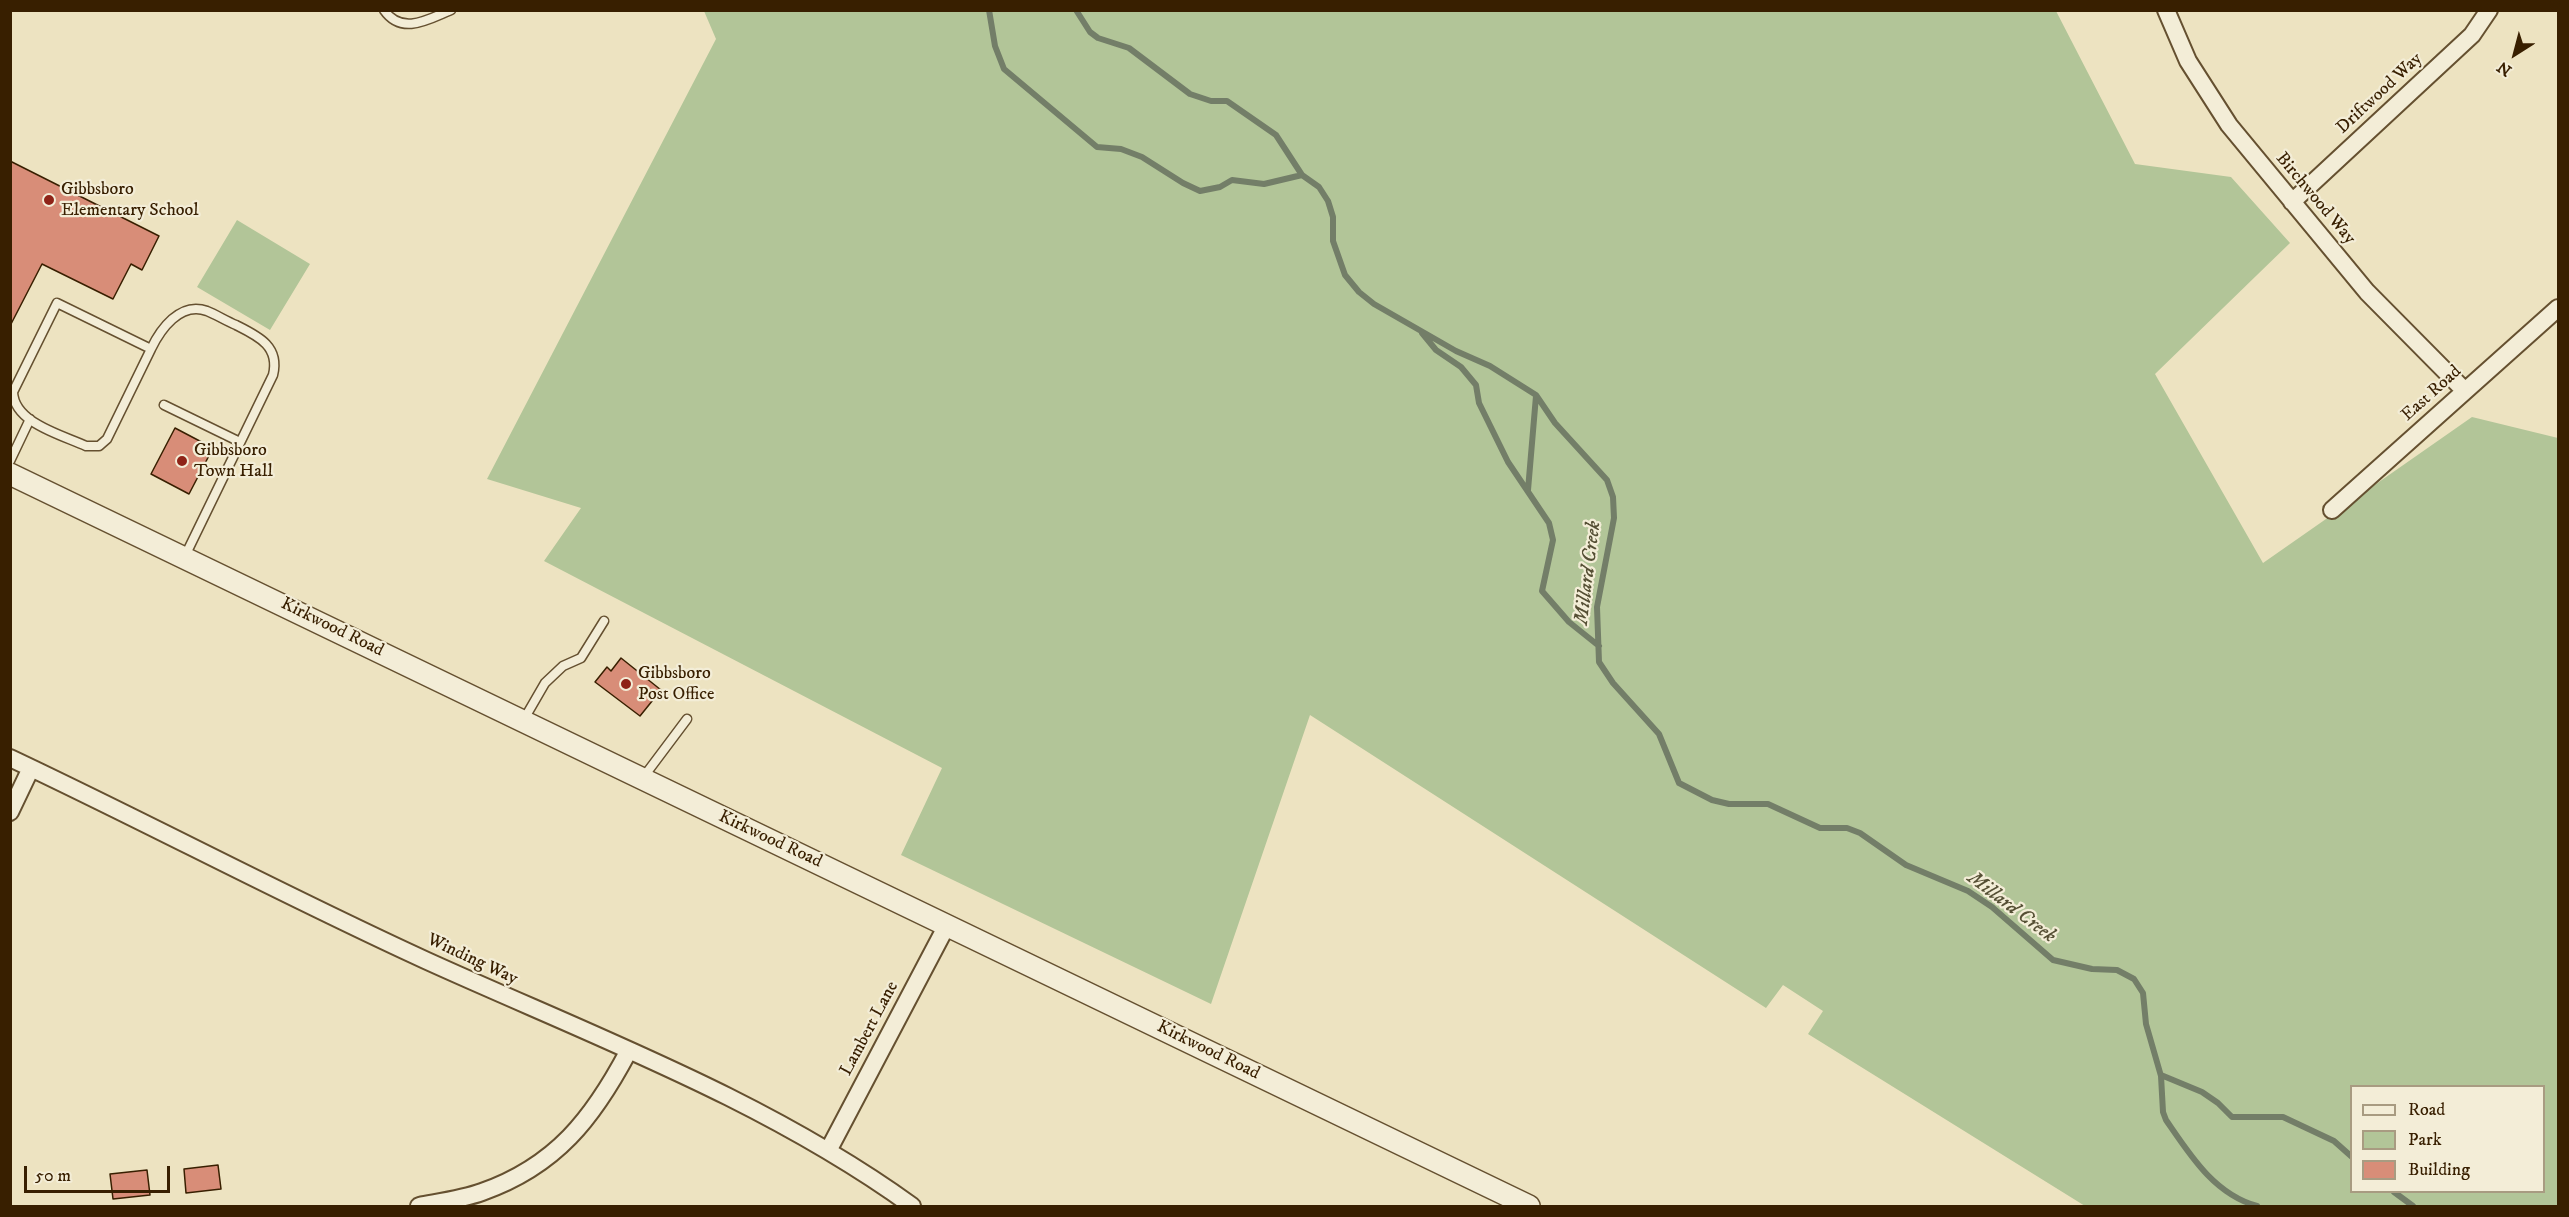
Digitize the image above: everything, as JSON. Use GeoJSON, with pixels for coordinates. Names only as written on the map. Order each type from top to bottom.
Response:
{"type":"FeatureCollection","features":[{"type":"Feature","properties":{"kind":"street","name":"Birchwood Way"},"geometry":{"type":"LineString","coordinates":[[2166,10],[2188,61],[2229,125],[2367,292],[2464,390]]}},
{"type":"Feature","properties":{"kind":"street","name":"Driftwood Way"},"geometry":{"type":"LineString","coordinates":[[2292,202],[2472,35],[2489,10]]}},
{"type":"Feature","properties":{"kind":"street","name":"East Road"},"geometry":{"type":"LineString","coordinates":[[2332,510],[2464,390],[2559,308]]}},
{"type":"Feature","properties":{"kind":"street","name":"Kirkwood Road"},"geometry":{"type":"LineString","coordinates":[[10,474],[185,556],[523,722],[1529,1206]]}},
{"type":"Feature","properties":{"kind":"street","name":"Winding Way"},"geometry":{"type":"LineString","coordinates":[[10,758],[422,958],[767,1115],[874,1179],[912,1206]]}},
{"type":"Feature","properties":{"kind":"street"},"geometry":{"type":"LineString","coordinates":[[10,812],[31,768]]}},
{"type":"Feature","properties":{"kind":"street","name":"Lambert Lane"},"geometry":{"type":"LineString","coordinates":[[828,1151],[947,925]]}},
{"type":"Feature","properties":{"kind":"street"},"geometry":{"type":"LineString","coordinates":[[419,1206],[482,1192],[525,1171],[560,1148],[586,1122],[604,1096],[628,1052]]}},
{"type":"Feature","properties":{"kind":"lane"},"geometry":{"type":"LineString","coordinates":[[384,10],[399,23],[410,26],[451,10]]}},
{"type":"Feature","properties":{"kind":"lane"},"geometry":{"type":"LineString","coordinates":[[151,349],[57,303],[14,392],[17,406],[30,419],[86,446],[102,444],[151,349],[166,324],[179,315],[194,310],[204,310],[263,339],[273,352],[274,371],[185,556]]}},
{"type":"Feature","properties":{"kind":"lane"},"geometry":{"type":"LineString","coordinates":[[164,405],[240,442]]}},
{"type":"Feature","properties":{"kind":"lane"},"geometry":{"type":"LineString","coordinates":[[10,460],[30,419]]}},
{"type":"Feature","properties":{"kind":"lane"},"geometry":{"type":"LineString","coordinates":[[523,722],[545,683],[563,666],[581,658],[604,621]]}},
{"type":"Feature","properties":{"kind":"lane"},"geometry":{"type":"LineString","coordinates":[[642,779],[687,719]]}},
{"type":"Feature","properties":{"kind":"green space"},"geometry":{"type":"Polygon","coordinates":[[[704,11],[2056,11],[2135,164],[2231,177],[2290,243],[2155,374],[2263,563],[2472,417],[2558,438],[2558,1206],[2085,1206],[1808,1034],[1823,1011],[1783,985],[1766,1008],[1310,715],[1211,1004],[901,855],[942,768],[544,561],[581,508],[487,479],[716,39],[704,11]]]}},
{"type":"Feature","properties":{"kind":"green space"},"geometry":{"type":"Polygon","coordinates":[[[237,220],[310,264],[270,330],[197,287],[237,220]]]}},
{"type":"Feature","properties":{"kind":"building","name":"Gibbsboro Elementary School"},"geometry":{"type":"Polygon","coordinates":[[[10,161],[159,236],[142,270],[131,264],[113,299],[42,264],[10,326],[10,161]]]}},
{"type":"Feature","properties":{"kind":"building","name":"Gibbsboro Town Hall"},"geometry":{"type":"Polygon","coordinates":[[[175,428],[213,448],[189,494],[151,474],[175,428]]]}},
{"type":"Feature","properties":{"kind":"building","name":"Gibbsboro Post Office"},"geometry":{"type":"Polygon","coordinates":[[[621,658],[661,690],[640,716],[595,682],[607,667],[611,671],[621,658]]]}},
{"type":"Feature","properties":{"kind":"building"},"geometry":{"type":"Polygon","coordinates":[[[218,1165],[221,1189],[186,1193],[184,1169],[218,1165]]]}},
{"type":"Feature","properties":{"kind":"building"},"geometry":{"type":"Polygon","coordinates":[[[147,1170],[150,1195],[113,1199],[110,1174],[147,1170]]]}},
{"type":"Feature","properties":{"kind":"waterway"},"geometry":{"type":"LineString","coordinates":[[989,10],[995,46],[1004,69],[1097,147],[1121,149],[1142,157],[1200,191],[1220,187],[1232,180],[1264,184],[1302,175]]}},
{"type":"Feature","properties":{"kind":"waterway","name":"Millard Creek"},"geometry":{"type":"LineString","coordinates":[[1076,10],[1090,32],[1098,38],[1129,48],[1190,94],[1211,101],[1227,101],[1276,135],[1302,175],[1319,187],[1328,201],[1333,217],[1333,241],[1345,275],[1359,292],[1374,304],[1456,351],[1490,366],[1536,395],[1555,423],[1607,480],[1613,497],[1614,518],[1597,607],[1599,662],[1613,683],[1659,734],[1679,783],[1712,800],[1729,804],[1768,804],[1820,828],[1847,828],[1860,833],[1906,865],[1968,891],[1992,907],[2053,960],[2092,969],[2117,970],[2134,979],[2143,993],[2146,1024],[2161,1076],[2163,1112],[2166,1120],[2204,1172],[2228,1192],[2257,1206]]}},
{"type":"Feature","properties":{"kind":"waterway"},"geometry":{"type":"LineString","coordinates":[[1422,333],[1436,350],[1461,367],[1476,385],[1479,403],[1508,462],[1549,523],[1553,540],[1542,591],[1569,622],[1599,646]]}},
{"type":"Feature","properties":{"kind":"waterway"},"geometry":{"type":"LineString","coordinates":[[1528,490],[1536,396]]}},
{"type":"Feature","properties":{"kind":"waterway"},"geometry":{"type":"LineString","coordinates":[[2161,1075],[2202,1092],[2232,1117],[2283,1117],[2334,1141],[2350,1155]]}},
{"type":"Feature","properties":{"kind":"waterway"},"geometry":{"type":"LineString","coordinates":[[2395,1193],[2413,1206]]}},
{"type":"Feature","properties":{"kind":"place","name":"Gibbsboro Elementary School"},"geometry":{"type":"Point","coordinates":[49,200]}},
{"type":"Feature","properties":{"kind":"place","name":"Gibbsboro Town Hall"},"geometry":{"type":"Point","coordinates":[182,461]}},
{"type":"Feature","properties":{"kind":"place","name":"Gibbsboro Post Office"},"geometry":{"type":"Point","coordinates":[626,684]}}]}
